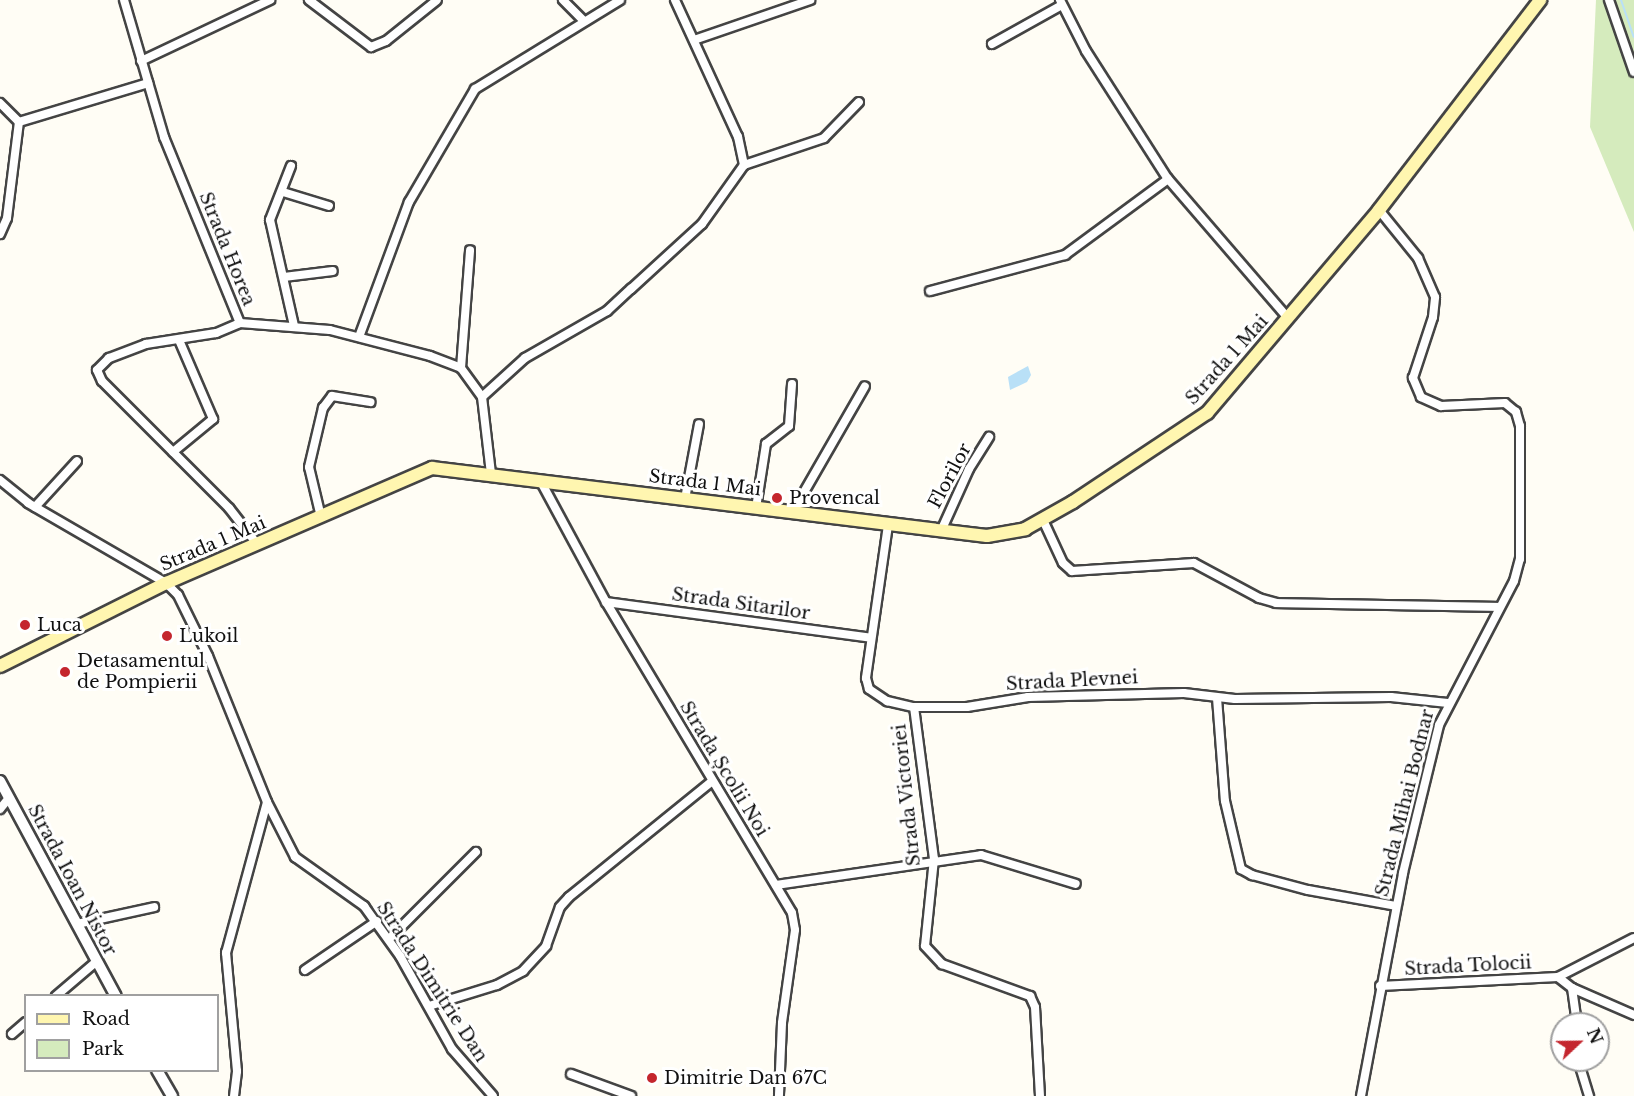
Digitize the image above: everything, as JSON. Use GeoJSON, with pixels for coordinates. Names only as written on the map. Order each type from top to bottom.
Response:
{"type":"FeatureCollection","features":[{"type":"Feature","properties":{"kind":"main road","name":"Strada 1 Mai"},"geometry":{"type":"LineString","coordinates":[[0,666],[166,583],[432,468],[888,525],[987,536],[1012,534],[1043,520],[1207,413],[1379,210],[1540,0]]}},
{"type":"Feature","properties":{"kind":"street","name":"Strada Horea"},"geometry":{"type":"LineString","coordinates":[[124,0],[164,137],[240,323],[294,326],[359,337],[461,368]]}},
{"type":"Feature","properties":{"kind":"street"},"geometry":{"type":"LineString","coordinates":[[141,61],[270,0]]}},
{"type":"Feature","properties":{"kind":"street"},"geometry":{"type":"LineString","coordinates":[[309,0],[371,46],[386,41],[437,0]]}},
{"type":"Feature","properties":{"kind":"street"},"geometry":{"type":"LineString","coordinates":[[563,0],[583,20]]}},
{"type":"Feature","properties":{"kind":"street"},"geometry":{"type":"LineString","coordinates":[[359,337],[409,201],[475,89],[583,20],[620,0]]}},
{"type":"Feature","properties":{"kind":"street"},"geometry":{"type":"LineString","coordinates":[[675,0],[743,149],[744,165]]}},
{"type":"Feature","properties":{"kind":"street"},"geometry":{"type":"LineString","coordinates":[[694,40],[810,0]]}},
{"type":"Feature","properties":{"kind":"street"},"geometry":{"type":"LineString","coordinates":[[1609,0],[1634,72]]}},
{"type":"Feature","properties":{"kind":"street"},"geometry":{"type":"LineString","coordinates":[[992,44],[1061,2],[1086,51],[1168,179],[1288,318]]}},
{"type":"Feature","properties":{"kind":"street"},"geometry":{"type":"LineString","coordinates":[[19,122],[148,83]]}},
{"type":"Feature","properties":{"kind":"street"},"geometry":{"type":"LineString","coordinates":[[482,397],[525,358],[586,324],[623,296],[702,224],[744,165],[824,138],[860,102]]}},
{"type":"Feature","properties":{"kind":"street"},"geometry":{"type":"LineString","coordinates":[[0,103],[19,122]]}},
{"type":"Feature","properties":{"kind":"street"},"geometry":{"type":"LineString","coordinates":[[0,234],[7,218],[19,122]]}},
{"type":"Feature","properties":{"kind":"street"},"geometry":{"type":"LineString","coordinates":[[291,166],[283,192],[270,220],[285,277],[294,326]]}},
{"type":"Feature","properties":{"kind":"street"},"geometry":{"type":"LineString","coordinates":[[930,291],[1065,255],[1168,179]]}},
{"type":"Feature","properties":{"kind":"street"},"geometry":{"type":"LineString","coordinates":[[283,192],[329,206]]}},
{"type":"Feature","properties":{"kind":"street","name":"Strada Mihai Bodnar"},"geometry":{"type":"LineString","coordinates":[[1361,1096],[1396,906],[1433,744],[1448,703],[1514,581],[1520,559],[1520,426],[1516,412],[1505,403],[1441,406],[1421,397],[1413,378],[1433,317],[1435,297],[1428,274],[1379,210]]}},
{"type":"Feature","properties":{"kind":"street"},"geometry":{"type":"LineString","coordinates":[[470,250],[461,368],[482,397],[491,474]]}},
{"type":"Feature","properties":{"kind":"street"},"geometry":{"type":"LineString","coordinates":[[285,277],[333,272]]}},
{"type":"Feature","properties":{"kind":"street"},"geometry":{"type":"LineString","coordinates":[[240,323],[216,333],[146,344],[109,358],[97,370],[102,381],[229,508],[257,544]]}},
{"type":"Feature","properties":{"kind":"street"},"geometry":{"type":"LineString","coordinates":[[173,452],[213,419],[179,340]]}},
{"type":"Feature","properties":{"kind":"street"},"geometry":{"type":"LineString","coordinates":[[756,508],[766,444],[789,426],[792,384]]}},
{"type":"Feature","properties":{"kind":"street"},"geometry":{"type":"LineString","coordinates":[[792,513],[865,386]]}},
{"type":"Feature","properties":{"kind":"street"},"geometry":{"type":"LineString","coordinates":[[321,517],[309,466],[323,408],[332,396],[371,402]]}},
{"type":"Feature","properties":{"kind":"street"},"geometry":{"type":"LineString","coordinates":[[685,499],[699,424]]}},
{"type":"Feature","properties":{"kind":"street","name":"Florilor"},"geometry":{"type":"LineString","coordinates":[[941,531],[969,469],[990,437]]}},
{"type":"Feature","properties":{"kind":"street"},"geometry":{"type":"LineString","coordinates":[[35,507],[77,461]]}},
{"type":"Feature","properties":{"kind":"street"},"geometry":{"type":"LineString","coordinates":[[0,480],[35,507],[166,583]]}},
{"type":"Feature","properties":{"kind":"street","name":"Strada Școlii Noi"},"geometry":{"type":"LineString","coordinates":[[540,480],[606,602],[711,782],[792,913],[795,930],[782,1023],[779,1096]]}},
{"type":"Feature","properties":{"kind":"street"},"geometry":{"type":"LineString","coordinates":[[1043,520],[1063,563],[1072,572],[1194,564],[1258,598],[1276,603],[1498,607]]}},
{"type":"Feature","properties":{"kind":"street","name":"Strada Plevnei"},"geometry":{"type":"LineString","coordinates":[[888,525],[866,678],[869,689],[887,701],[914,707],[967,707],[1028,697],[1184,693],[1217,698],[1391,696],[1448,703]]}},
{"type":"Feature","properties":{"kind":"street","name":"Strada Dimitrie Dan"},"geometry":{"type":"LineString","coordinates":[[166,583],[184,605],[208,656],[267,802],[295,857],[345,889],[377,921],[429,1006],[452,1049],[493,1096]]}},
{"type":"Feature","properties":{"kind":"street","name":"Strada Sitarilor"},"geometry":{"type":"LineString","coordinates":[[606,602],[871,638]]}},
{"type":"Feature","properties":{"kind":"street"},"geometry":{"type":"LineString","coordinates":[[1217,698],[1225,801],[1241,869],[1308,890],[1396,906]]}},
{"type":"Feature","properties":{"kind":"street","name":"Strada Victoriei"},"geometry":{"type":"LineString","coordinates":[[914,707],[934,859],[927,950],[942,963],[1030,996],[1035,1007],[1040,1096]]}},
{"type":"Feature","properties":{"kind":"street","name":"Strada Ioan Nistor"},"geometry":{"type":"LineString","coordinates":[[0,781],[115,994]]}},
{"type":"Feature","properties":{"kind":"street"},"geometry":{"type":"LineString","coordinates":[[429,1006],[497,985],[523,971],[546,946],[560,907],[569,897],[711,782]]}},
{"type":"Feature","properties":{"kind":"street"},"geometry":{"type":"LineString","coordinates":[[0,809],[9,798]]}},
{"type":"Feature","properties":{"kind":"street"},"geometry":{"type":"LineString","coordinates":[[234,1096],[237,1071],[226,953],[267,802]]}},
{"type":"Feature","properties":{"kind":"street"},"geometry":{"type":"LineString","coordinates":[[389,939],[476,852]]}},
{"type":"Feature","properties":{"kind":"street"},"geometry":{"type":"LineString","coordinates":[[776,885],[934,859],[981,855],[1076,884]]}},
{"type":"Feature","properties":{"kind":"street"},"geometry":{"type":"LineString","coordinates":[[77,924],[154,907]]}},
{"type":"Feature","properties":{"kind":"street"},"geometry":{"type":"LineString","coordinates":[[305,970],[377,921]]}},
{"type":"Feature","properties":{"kind":"street","name":"Strada Tolocii"},"geometry":{"type":"LineString","coordinates":[[1380,986],[1558,977],[1634,938]]}},
{"type":"Feature","properties":{"kind":"street"},"geometry":{"type":"LineString","coordinates":[[58,994],[97,961]]}},
{"type":"Feature","properties":{"kind":"street","name":"Strada Tolocii"},"geometry":{"type":"LineString","coordinates":[[1558,977],[1572,988],[1634,1015]]}},
{"type":"Feature","properties":{"kind":"street"},"geometry":{"type":"LineString","coordinates":[[1572,988],[1575,1012]]}},
{"type":"Feature","properties":{"kind":"street"},"geometry":{"type":"LineString","coordinates":[[12,1034],[24,1024]]}},
{"type":"Feature","properties":{"kind":"street"},"geometry":{"type":"LineString","coordinates":[[158,1072],[172,1096]]}},
{"type":"Feature","properties":{"kind":"street"},"geometry":{"type":"LineString","coordinates":[[1582,1072],[1589,1096]]}},
{"type":"Feature","properties":{"kind":"street"},"geometry":{"type":"LineString","coordinates":[[571,1074],[631,1096]]}},
{"type":"Feature","properties":{"kind":"green space"},"geometry":{"type":"Polygon","coordinates":[[[1596,0],[1634,0],[1634,232],[1590,127],[1596,0]]]}},
{"type":"Feature","properties":{"kind":"water"},"geometry":{"type":"Polygon","coordinates":[[[1028,366],[1031,375],[1027,382],[1010,390],[1008,377],[1028,366]]]}},
{"type":"Feature","properties":{"kind":"waterway"},"geometry":{"type":"LineString","coordinates":[[1621,0],[1634,37]]}},
{"type":"Feature","properties":{"kind":"place","name":"Provencal"},"geometry":{"type":"Point","coordinates":[777,498]}},
{"type":"Feature","properties":{"kind":"place","name":"Luca"},"geometry":{"type":"Point","coordinates":[25,625]}},
{"type":"Feature","properties":{"kind":"place","name":"Lukoil"},"geometry":{"type":"Point","coordinates":[167,636]}},
{"type":"Feature","properties":{"kind":"place","name":"Detasamentul de Pompierii"},"geometry":{"type":"Point","coordinates":[65,672]}},
{"type":"Feature","properties":{"kind":"place","name":"Dimitrie Dan 67C"},"geometry":{"type":"Point","coordinates":[652,1078]}}]}
